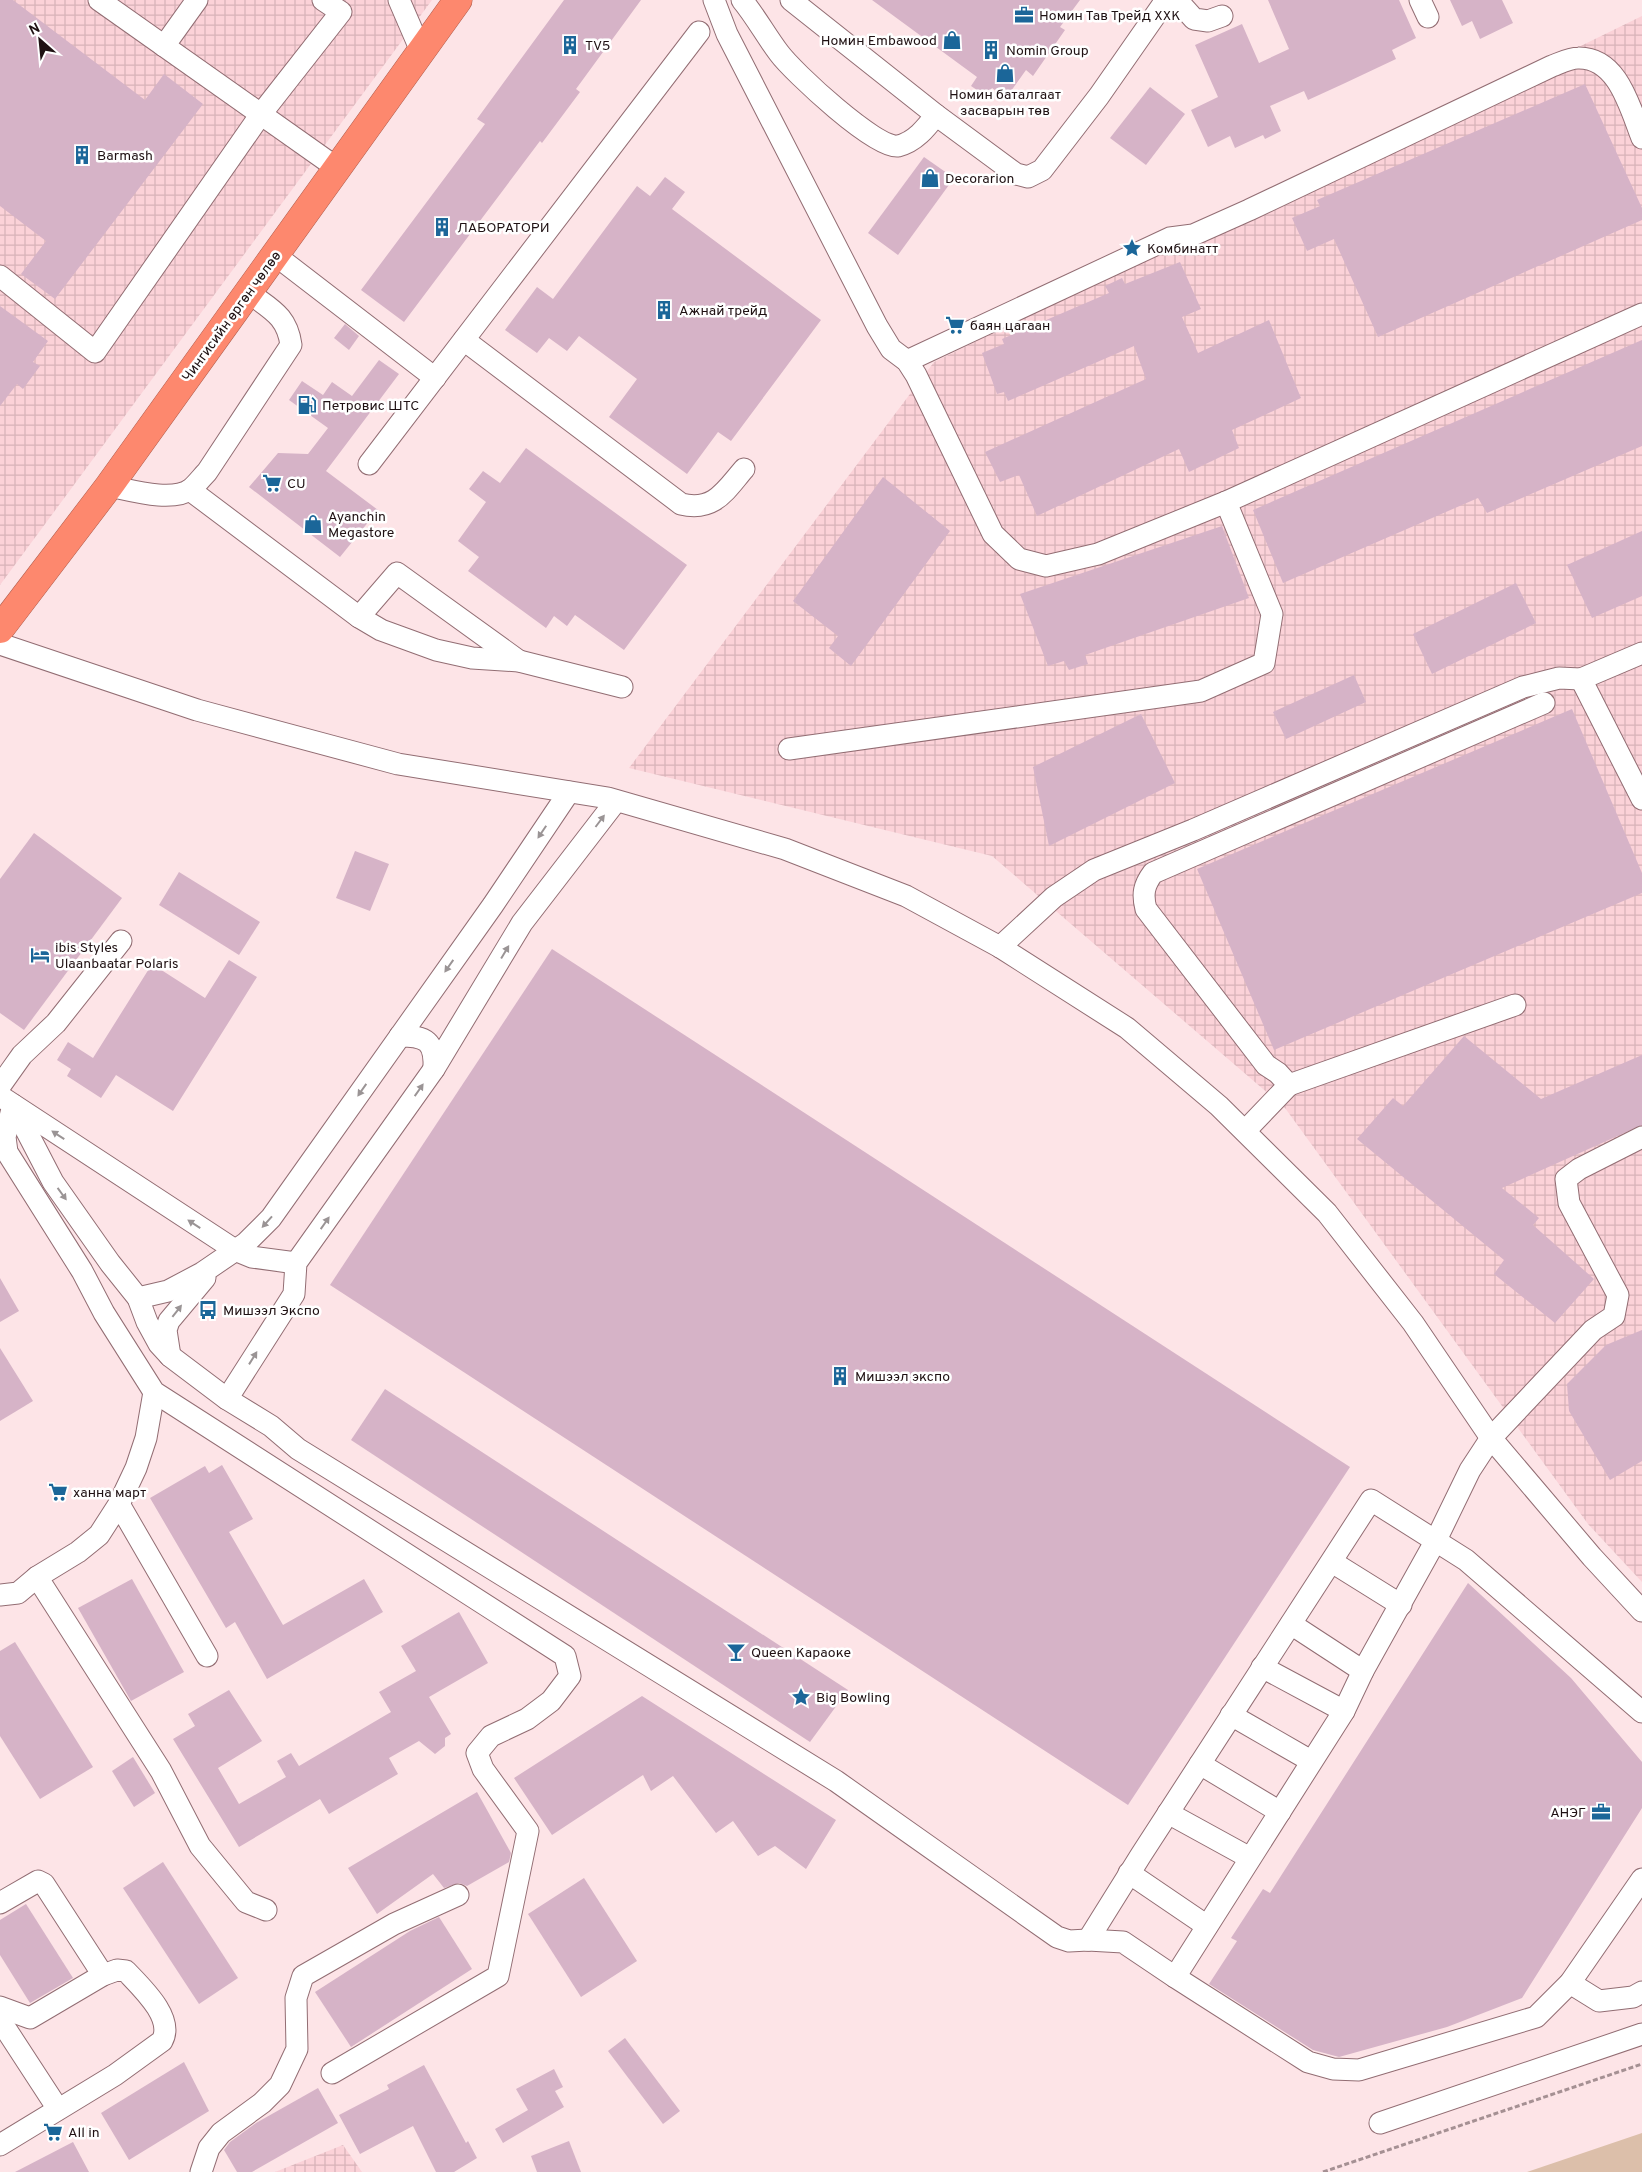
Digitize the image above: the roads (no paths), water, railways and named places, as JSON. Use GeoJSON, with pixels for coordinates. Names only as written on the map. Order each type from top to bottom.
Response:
{"type":"FeatureCollection","features":[{"type":"Feature","properties":{"kind":"highway","name":"Чингисийн өргөн чөлөө"},"geometry":{"type":"LineString","coordinates":[[0,629],[109,486],[458,0]]}},
{"type":"Feature","properties":{"kind":"street"},"geometry":{"type":"LineString","coordinates":[[99,0],[337,168]]}},
{"type":"Feature","properties":{"kind":"street"},"geometry":{"type":"LineString","coordinates":[[164,46],[197,0]]}},
{"type":"Feature","properties":{"kind":"street"},"geometry":{"type":"LineString","coordinates":[[0,276],[95,352],[261,114],[341,12],[323,0]]}},
{"type":"Feature","properties":{"kind":"street"},"geometry":{"type":"LineString","coordinates":[[399,0],[421,51]]}},
{"type":"Feature","properties":{"kind":"street"},"geometry":{"type":"LineString","coordinates":[[714,0],[727,34],[877,326],[891,349],[907,361],[916,375],[992,534],[1019,559],[1046,566],[1098,554],[1226,502],[1642,314]]}},
{"type":"Feature","properties":{"kind":"street"},"geometry":{"type":"LineString","coordinates":[[742,0],[779,53],[801,78],[888,145],[898,146],[912,140],[924,130],[936,115]]}},
{"type":"Feature","properties":{"kind":"street"},"geometry":{"type":"LineString","coordinates":[[791,0],[936,115],[1016,174],[1028,177],[1042,170],[1099,96],[1166,0]]}},
{"type":"Feature","properties":{"kind":"street"},"geometry":{"type":"LineString","coordinates":[[1177,0],[1194,19],[1208,21],[1222,16]]}},
{"type":"Feature","properties":{"kind":"street"},"geometry":{"type":"LineString","coordinates":[[369,464],[699,32]]}},
{"type":"Feature","properties":{"kind":"street"},"geometry":{"type":"LineString","coordinates":[[907,361],[1170,238],[1193,235],[1249,210],[1552,66],[1576,58],[1595,59],[1611,72],[1624,95],[1642,138]]}},
{"type":"Feature","properties":{"kind":"street"},"geometry":{"type":"LineString","coordinates":[[275,254],[435,378]]}},
{"type":"Feature","properties":{"kind":"street"},"geometry":{"type":"LineString","coordinates":[[109,486],[156,495],[177,494],[190,490],[207,472],[291,345],[289,330],[281,317],[248,292]]}},
{"type":"Feature","properties":{"kind":"street"},"geometry":{"type":"LineString","coordinates":[[464,340],[681,504],[694,508],[709,504],[717,499],[744,469]]}},
{"type":"Feature","properties":{"kind":"street"},"geometry":{"type":"LineString","coordinates":[[190,490],[359,617],[381,630],[436,650],[472,658],[519,661],[622,687]]}},
{"type":"Feature","properties":{"kind":"street"},"geometry":{"type":"LineString","coordinates":[[789,749],[1201,691],[1264,663],[1272,614],[1226,502]]}},
{"type":"Feature","properties":{"kind":"street"},"geometry":{"type":"LineString","coordinates":[[359,617],[397,573],[519,661]]}},
{"type":"Feature","properties":{"kind":"street"},"geometry":{"type":"LineString","coordinates":[[0,644],[197,710],[398,764],[616,801],[785,849],[906,896],[1000,947],[1126,1028],[1220,1106],[1327,1213],[1414,1324],[1491,1438],[1592,1557],[1642,1611]]}},
{"type":"Feature","properties":{"kind":"street"},"geometry":{"type":"LineString","coordinates":[[1000,947],[1054,897],[1094,870],[1193,830],[1523,686],[1559,678],[1581,679],[1642,653]]}},
{"type":"Feature","properties":{"kind":"street"},"geometry":{"type":"LineString","coordinates":[[1581,679],[1642,799]]}},
{"type":"Feature","properties":{"kind":"street"},"geometry":{"type":"LineString","coordinates":[[1289,1085],[1266,1064],[1146,909],[1143,900],[1145,885],[1153,873],[1544,703]]}},
{"type":"Feature","properties":{"kind":"street"},"geometry":{"type":"LineString","coordinates":[[138,1298],[168,1291],[182,1285],[246,1243],[270,1218],[493,905],[569,792]]}},
{"type":"Feature","properties":{"kind":"street"},"geometry":{"type":"LineString","coordinates":[[227,1399],[294,1294],[296,1263],[434,1069],[522,923],[616,801]]}},
{"type":"Feature","properties":{"kind":"street"},"geometry":{"type":"LineString","coordinates":[[0,1086],[22,1055],[56,1023],[121,941]]}},
{"type":"Feature","properties":{"kind":"street"},"geometry":{"type":"LineString","coordinates":[[1245,1131],[1289,1085],[1515,1005]]}},
{"type":"Feature","properties":{"kind":"street"},"geometry":{"type":"LineString","coordinates":[[400,1036],[419,1036],[424,1039],[434,1055],[434,1069]]}},
{"type":"Feature","properties":{"kind":"street"},"geometry":{"type":"LineString","coordinates":[[7,1101],[235,1250],[252,1257],[296,1263]]}},
{"type":"Feature","properties":{"kind":"street"},"geometry":{"type":"LineString","coordinates":[[7,1101],[54,1182],[110,1263],[138,1298],[147,1322],[159,1344],[170,1356],[227,1399],[271,1426],[298,1449],[836,1781],[1057,1937],[1069,1941],[1123,1942],[1174,1977],[1308,2062],[1333,2069],[1359,2070],[1536,2017],[1570,1983],[1642,1879]]}},
{"type":"Feature","properties":{"kind":"street"},"geometry":{"type":"LineString","coordinates":[[7,1101],[5,1137],[7,1152],[82,1271],[108,1320],[154,1392],[564,1656],[570,1676],[551,1701],[527,1719],[491,1736],[477,1753],[483,1769],[528,1831],[498,1976],[332,2073]]}},
{"type":"Feature","properties":{"kind":"street"},"geometry":{"type":"LineString","coordinates":[[1174,1977],[1344,1711],[1363,1671],[1436,1540],[1470,1470],[1491,1438],[1593,1330],[1614,1316],[1618,1295],[1569,1203],[1566,1179],[1579,1169],[1642,1137]]}},
{"type":"Feature","properties":{"kind":"street"},"geometry":{"type":"LineString","coordinates":[[170,1356],[166,1330],[169,1321],[205,1278],[212,1265]]}},
{"type":"Feature","properties":{"kind":"street"},"geometry":{"type":"LineString","coordinates":[[0,1595],[18,1593],[37,1577],[78,1552],[98,1535],[119,1504],[136,1468],[146,1438],[154,1392]]}},
{"type":"Feature","properties":{"kind":"street"},"geometry":{"type":"LineString","coordinates":[[1088,1940],[1371,1500],[1466,1560],[1642,1712]]}},
{"type":"Feature","properties":{"kind":"street"},"geometry":{"type":"LineString","coordinates":[[119,1504],[207,1656]]}},
{"type":"Feature","properties":{"kind":"street"},"geometry":{"type":"LineString","coordinates":[[1332,1562],[1401,1604]]}},
{"type":"Feature","properties":{"kind":"street"},"geometry":{"type":"LineString","coordinates":[[37,1577],[161,1771],[200,1846],[246,1902],[266,1910]]}},
{"type":"Feature","properties":{"kind":"street"},"geometry":{"type":"LineString","coordinates":[[1291,1624],[1363,1671]]}},
{"type":"Feature","properties":{"kind":"street"},"geometry":{"type":"LineString","coordinates":[[1262,1668],[1344,1711]]}},
{"type":"Feature","properties":{"kind":"street"},"geometry":{"type":"LineString","coordinates":[[1231,1715],[1312,1761]]}},
{"type":"Feature","properties":{"kind":"street"},"geometry":{"type":"LineString","coordinates":[[1200,1764],[1280,1812]]}},
{"type":"Feature","properties":{"kind":"street"},"geometry":{"type":"LineString","coordinates":[[1168,1813],[1250,1858]]}},
{"type":"Feature","properties":{"kind":"street"},"geometry":{"type":"LineString","coordinates":[[1129,1874],[1207,1926]]}},
{"type":"Feature","properties":{"kind":"street"},"geometry":{"type":"LineString","coordinates":[[0,1903],[31,1884],[38,1881],[44,1884],[103,1974]]}},
{"type":"Feature","properties":{"kind":"street"},"geometry":{"type":"LineString","coordinates":[[201,2172],[205,2155],[221,2133],[262,2103],[280,2085],[297,2049],[296,1998],[303,1976],[394,1924],[458,1895]]}},
{"type":"Feature","properties":{"kind":"street"},"geometry":{"type":"LineString","coordinates":[[0,2007],[30,2018],[103,1974],[117,1970],[126,1971],[154,2001],[165,2026],[166,2034],[162,2041],[115,2075],[0,2145]]}},
{"type":"Feature","properties":{"kind":"street"},"geometry":{"type":"LineString","coordinates":[[1570,1983],[1599,2001],[1633,1996],[1642,1992]]}},
{"type":"Feature","properties":{"kind":"street"},"geometry":{"type":"LineString","coordinates":[[0,2020],[58,2109]]}},
{"type":"Feature","properties":{"kind":"street"},"geometry":{"type":"LineString","coordinates":[[1380,2124],[1642,2034]]}},
{"type":"Feature","properties":{"kind":"place","name":"Номин Тав Трейд ХХК"},"geometry":{"type":"Point","coordinates":[1024,15]}},
{"type":"Feature","properties":{"kind":"place","name":"Номин Embawood"},"geometry":{"type":"Point","coordinates":[952,40]}},
{"type":"Feature","properties":{"kind":"place","name":"TV5"},"geometry":{"type":"Point","coordinates":[570,45]}},
{"type":"Feature","properties":{"kind":"place","name":"Nomin Group"},"geometry":{"type":"Point","coordinates":[991,50]}},
{"type":"Feature","properties":{"kind":"place","name":"Номин баталгаат засварын төв"},"geometry":{"type":"Point","coordinates":[1005,73]}},
{"type":"Feature","properties":{"kind":"place","name":"Barmash"},"geometry":{"type":"Point","coordinates":[82,155]}},
{"type":"Feature","properties":{"kind":"place","name":"Decorarion"},"geometry":{"type":"Point","coordinates":[930,178]}},
{"type":"Feature","properties":{"kind":"place","name":"ЛАБОРАТОРИ"},"geometry":{"type":"Point","coordinates":[442,227]}},
{"type":"Feature","properties":{"kind":"place","name":"Комбинатт"},"geometry":{"type":"Point","coordinates":[1132,248]}},
{"type":"Feature","properties":{"kind":"place","name":"Ажнай трейд"},"geometry":{"type":"Point","coordinates":[664,310]}},
{"type":"Feature","properties":{"kind":"place","name":"баян цагаан"},"geometry":{"type":"Point","coordinates":[955,325]}},
{"type":"Feature","properties":{"kind":"place","name":"Петровис ШТС"},"geometry":{"type":"Point","coordinates":[307,405]}},
{"type":"Feature","properties":{"kind":"place","name":"CU"},"geometry":{"type":"Point","coordinates":[272,483]}},
{"type":"Feature","properties":{"kind":"place","name":"Ayanchin Megastore"},"geometry":{"type":"Point","coordinates":[313,524]}},
{"type":"Feature","properties":{"kind":"place","name":"ibis Styles Ulaanbaatar Polaris"},"geometry":{"type":"Point","coordinates":[40,955]}},
{"type":"Feature","properties":{"kind":"place","name":"Мишээл Экспо"},"geometry":{"type":"Point","coordinates":[208,1310]}},
{"type":"Feature","properties":{"kind":"place","name":"Мишээл экспо"},"geometry":{"type":"Point","coordinates":[840,1376]}},
{"type":"Feature","properties":{"kind":"place","name":"ханна март"},"geometry":{"type":"Point","coordinates":[58,1492]}},
{"type":"Feature","properties":{"kind":"place","name":"Queen Караоке"},"geometry":{"type":"Point","coordinates":[736,1652]}},
{"type":"Feature","properties":{"kind":"place","name":"Big Bowling"},"geometry":{"type":"Point","coordinates":[801,1697]}},
{"type":"Feature","properties":{"kind":"place","name":"АНЭГ"},"geometry":{"type":"Point","coordinates":[1601,1812]}},
{"type":"Feature","properties":{"kind":"place","name":"All in"},"geometry":{"type":"Point","coordinates":[53,2132]}}]}
